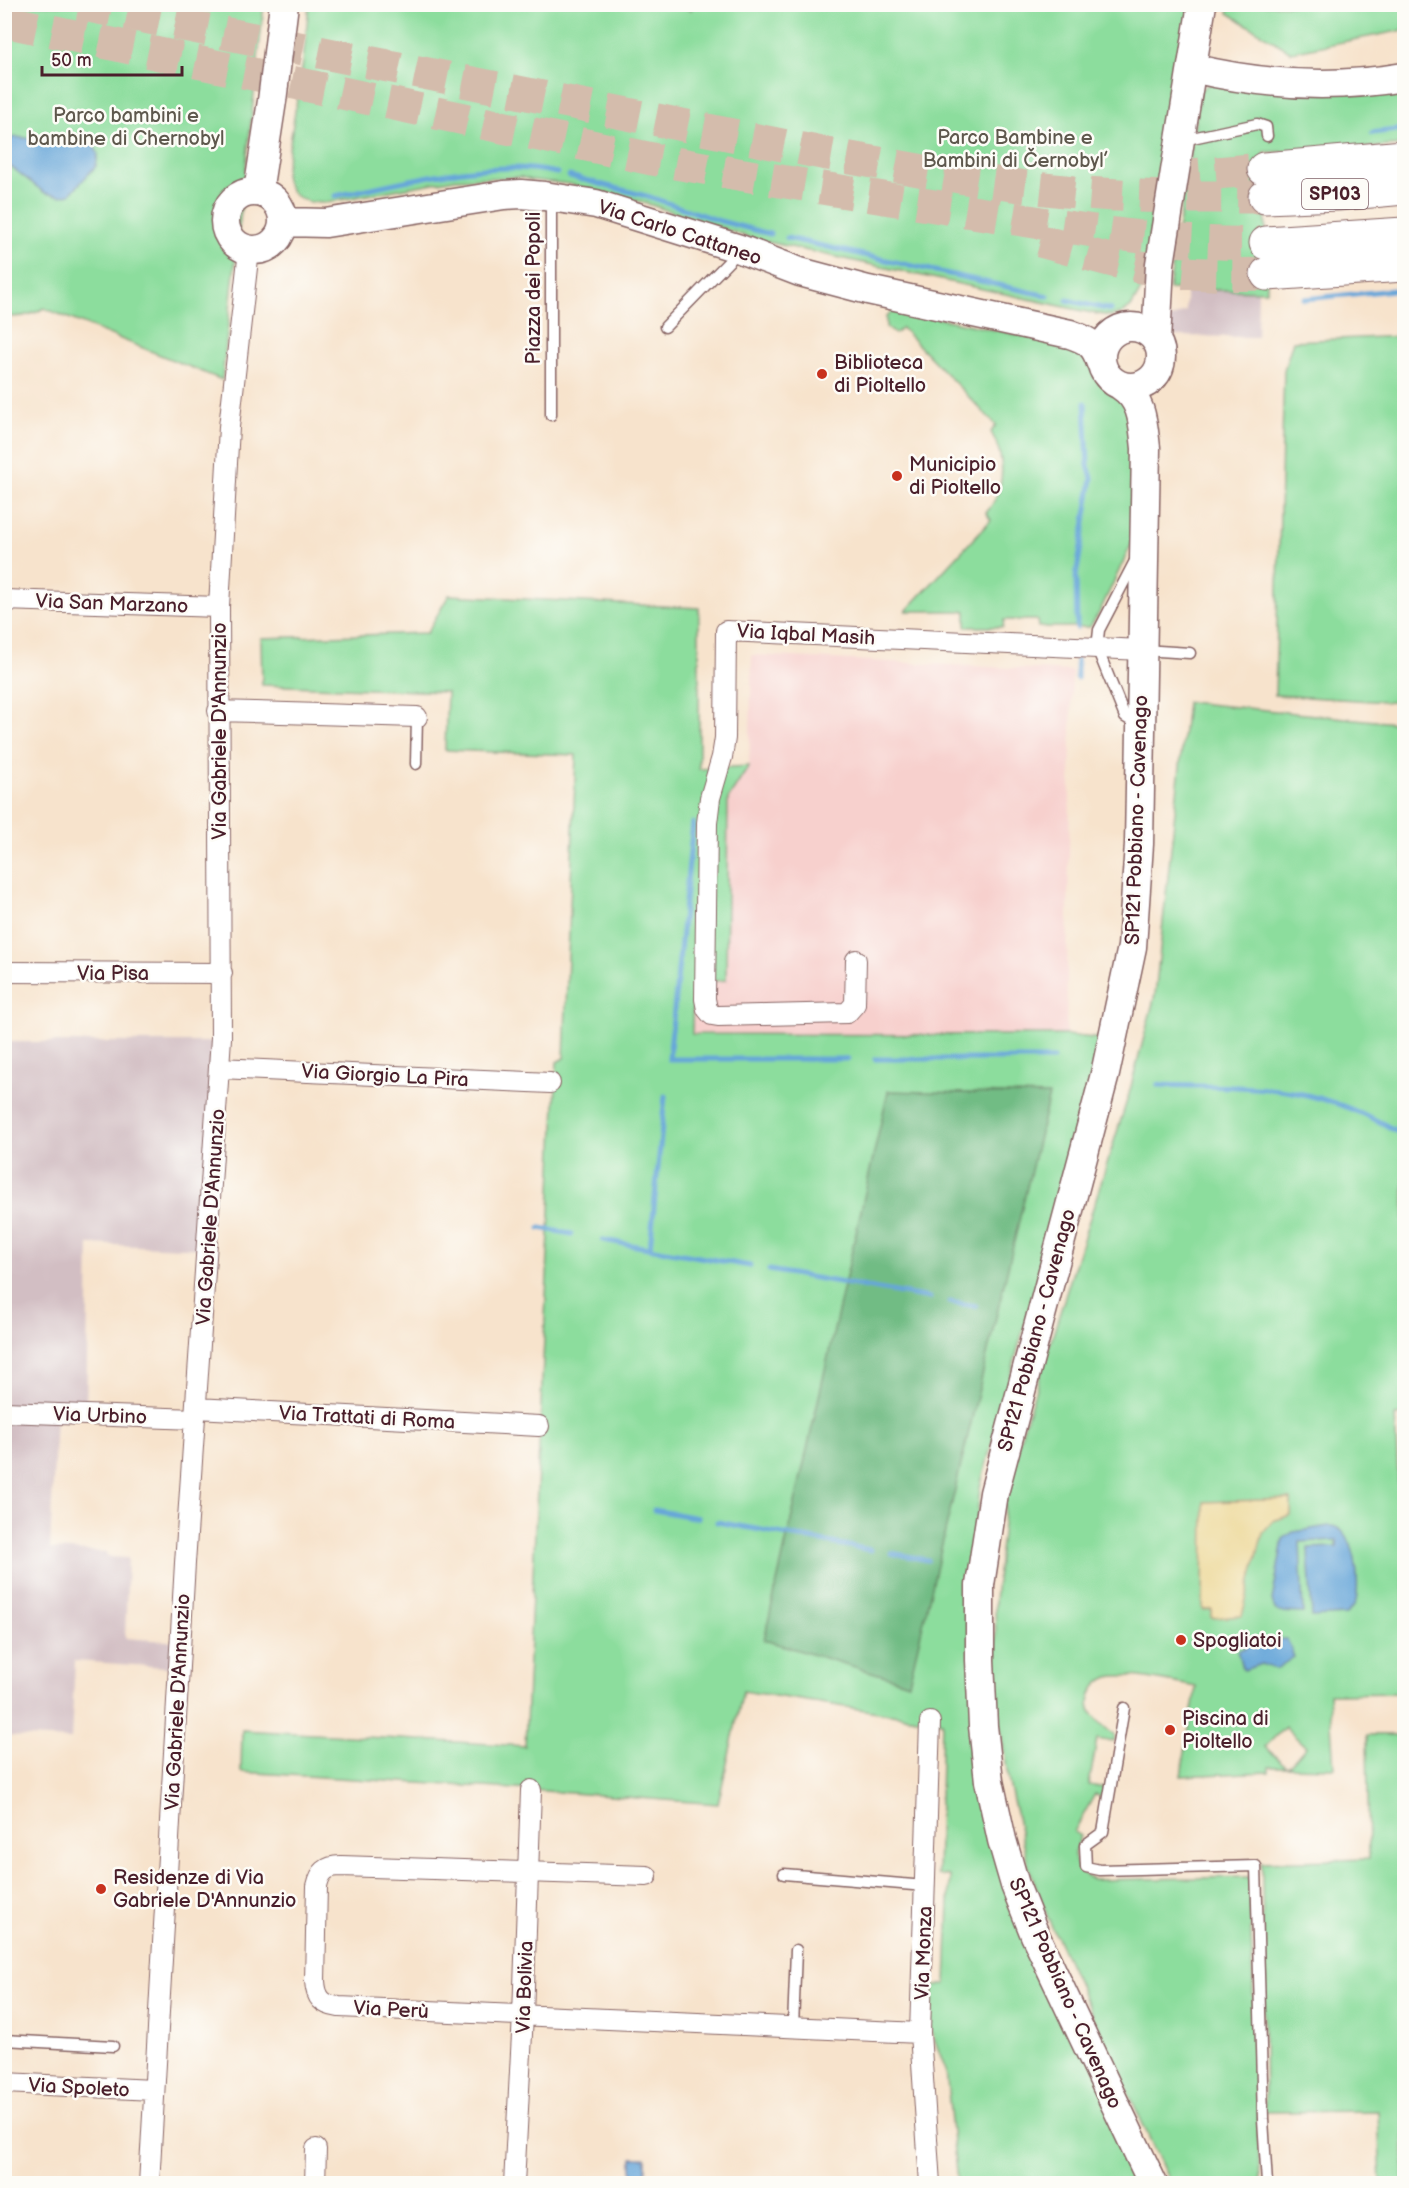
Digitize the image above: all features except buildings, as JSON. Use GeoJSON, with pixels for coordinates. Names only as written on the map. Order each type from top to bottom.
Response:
{"type":"FeatureCollection","features":[{"type":"Feature","properties":{"kind":"highway","name":"SP103"},"geometry":{"type":"LineString","coordinates":[[1404,157],[1265,183],[1338,194],[1404,188]]}},
{"type":"Feature","properties":{"kind":"highway","name":"SP103"},"geometry":{"type":"LineString","coordinates":[[1404,234],[1267,258],[1404,265]]}},
{"type":"Feature","properties":{"kind":"street"},"geometry":{"type":"LineString","coordinates":[[258,192],[284,4]]}},
{"type":"Feature","properties":{"kind":"street","name":"SP121 Pobbiano - Cavenago"},"geometry":{"type":"LineString","coordinates":[[1153,2184],[1035,1935],[1015,1885],[1002,1840],[989,1781],[983,1726],[980,1585],[994,1493],[1105,1074],[1132,947],[1138,844],[1146,540],[1146,448],[1161,355],[1156,341],[1160,264],[1202,4]]}},
{"type":"Feature","properties":{"kind":"street"},"geometry":{"type":"LineString","coordinates":[[1192,68],[1233,77],[1289,84],[1336,84],[1404,77]]}},
{"type":"Feature","properties":{"kind":"street"},"geometry":{"type":"LineString","coordinates":[[258,192],[273,199],[279,205],[284,222],[273,244],[258,250],[249,250],[240,247],[232,240],[225,222],[226,212],[231,204],[248,193],[258,192]]}},
{"type":"Feature","properties":{"kind":"street","name":"Via Carlo Cattaneo"},"geometry":{"type":"LineString","coordinates":[[284,222],[326,223],[504,195],[551,197],[596,204],[740,249],[800,272],[868,290],[1071,334],[1105,334],[1119,330]]}},
{"type":"Feature","properties":{"kind":"street","name":"Via Gabriele D'Annunzio"},"geometry":{"type":"LineString","coordinates":[[149,2184],[184,1563],[219,1068],[222,973],[218,711],[219,607],[229,428],[249,250]]}},
{"type":"Feature","properties":{"kind":"street","name":"SP121 Pobbiano - Cavenago"},"geometry":{"type":"LineString","coordinates":[[1146,448],[1137,401],[1128,391],[1108,378],[1101,361],[1103,345],[1140,312],[1150,296],[1160,264]]}},
{"type":"Feature","properties":{"kind":"street"},"geometry":{"type":"LineString","coordinates":[[1119,330],[1139,328],[1150,334],[1156,341]]}},
{"type":"Feature","properties":{"kind":"street","name":"Via Carlo Cattaneo"},"geometry":{"type":"LineString","coordinates":[[1071,334],[1092,344],[1101,361]]}},
{"type":"Feature","properties":{"kind":"street"},"geometry":{"type":"LineString","coordinates":[[1121,386],[1133,388],[1143,385],[1153,378],[1158,370]]}},
{"type":"Feature","properties":{"kind":"street","name":"Via San Marzano"},"geometry":{"type":"LineString","coordinates":[[4,600],[219,607]]}},
{"type":"Feature","properties":{"kind":"street","name":"Via Iqbal Masih"},"geometry":{"type":"LineString","coordinates":[[856,960],[855,1004],[847,1013],[718,1016],[712,1015],[707,1009],[705,980],[707,823],[710,798],[725,744],[726,631],[1142,650]]}},
{"type":"Feature","properties":{"kind":"street"},"geometry":{"type":"LineString","coordinates":[[218,711],[417,717]]}},
{"type":"Feature","properties":{"kind":"street","name":"Via Pisa"},"geometry":{"type":"LineString","coordinates":[[4,972],[222,973]]}},
{"type":"Feature","properties":{"kind":"street","name":"Via Giorgio La Pira"},"geometry":{"type":"LineString","coordinates":[[219,1068],[550,1083]]}},
{"type":"Feature","properties":{"kind":"street","name":"Via Urbino"},"geometry":{"type":"LineString","coordinates":[[4,1412],[196,1414]]}},
{"type":"Feature","properties":{"kind":"street","name":"Via Trattati di Roma"},"geometry":{"type":"LineString","coordinates":[[196,1414],[539,1426]]}},
{"type":"Feature","properties":{"kind":"street","name":"Via Monza"},"geometry":{"type":"LineString","coordinates":[[930,1722],[920,2033],[930,2184]]}},
{"type":"Feature","properties":{"kind":"street","name":"Via Bolivia"},"geometry":{"type":"LineString","coordinates":[[514,2184],[531,1790]]}},
{"type":"Feature","properties":{"kind":"street","name":"Via Perù"},"geometry":{"type":"LineString","coordinates":[[647,1876],[336,1866],[323,1870],[317,1886],[315,1981],[317,1996],[324,2003],[339,2007],[920,2033]]}},
{"type":"Feature","properties":{"kind":"street","name":"Via Spoleto"},"geometry":{"type":"LineString","coordinates":[[4,2083],[154,2090]]}},
{"type":"Feature","properties":{"kind":"street"},"geometry":{"type":"LineString","coordinates":[[315,2184],[316,2149]]}},
{"type":"Feature","properties":{"kind":"lane"},"geometry":{"type":"LineString","coordinates":[[1179,140],[1257,124],[1266,127],[1267,136]]}},
{"type":"Feature","properties":{"kind":"lane","name":"Piazza dei Popoli"},"geometry":{"type":"LineString","coordinates":[[551,197],[551,415]]}},
{"type":"Feature","properties":{"kind":"lane"},"geometry":{"type":"LineString","coordinates":[[665,327],[740,249]]}},
{"type":"Feature","properties":{"kind":"lane"},"geometry":{"type":"LineString","coordinates":[[1140,725],[1125,717],[1097,648],[1099,630],[1146,540]]}},
{"type":"Feature","properties":{"kind":"lane"},"geometry":{"type":"LineString","coordinates":[[1142,650],[1190,653]]}},
{"type":"Feature","properties":{"kind":"lane"},"geometry":{"type":"LineString","coordinates":[[416,764],[417,717]]}},
{"type":"Feature","properties":{"kind":"lane"},"geometry":{"type":"LineString","coordinates":[[1124,1708],[1103,1833],[1085,1845],[1086,1868],[1100,1870],[1256,1866],[1267,2184]]}},
{"type":"Feature","properties":{"kind":"lane"},"geometry":{"type":"LineString","coordinates":[[784,1874],[925,1886]]}},
{"type":"Feature","properties":{"kind":"lane"},"geometry":{"type":"LineString","coordinates":[[793,2027],[796,1950]]}},
{"type":"Feature","properties":{"kind":"lane"},"geometry":{"type":"LineString","coordinates":[[4,2040],[112,2046]]}},
{"type":"Feature","properties":{"kind":"shaded area"},"geometry":{"type":"Polygon","coordinates":[[[1186,290],[1258,291],[1257,337],[1169,336],[1169,319],[1186,311],[1186,290]]]}},
{"type":"Feature","properties":{"kind":"shaded area"},"geometry":{"type":"Polygon","coordinates":[[[752,655],[1072,671],[1066,1035],[692,1034],[693,983],[726,980],[728,799],[749,765],[752,655]]]}},
{"type":"Feature","properties":{"kind":"shaded area"},"geometry":{"type":"Polygon","coordinates":[[[4,1042],[221,1042],[208,1249],[89,1244],[86,1415],[56,1414],[50,1549],[106,1552],[107,1557],[128,1558],[125,1638],[180,1642],[179,1668],[75,1661],[71,1739],[5,1736],[4,1042]]]}},
{"type":"Feature","properties":{"kind":"green space","name":"Parco Bambine e Bambini di Černobyl’"},"geometry":{"type":"Polygon","coordinates":[[[671,4],[691,10],[693,4],[1191,5],[1161,166],[1142,288],[1131,307],[1123,313],[1111,316],[1092,313],[754,239],[642,202],[569,184],[521,177],[455,179],[324,203],[303,200],[293,193],[286,182],[285,174],[303,62],[309,5],[671,4]]]}},
{"type":"Feature","properties":{"kind":"green space","name":"Parco bambini e bambine di Chernobyl"},"geometry":{"type":"Polygon","coordinates":[[[5,5],[264,5],[222,380],[44,308],[25,316],[5,316],[4,199],[7,195],[4,193],[5,5]]]}},
{"type":"Feature","properties":{"kind":"green space"},"geometry":{"type":"Polygon","coordinates":[[[1230,5],[1404,5],[1404,30],[1291,52],[1228,13],[1230,5]]]}},
{"type":"Feature","properties":{"kind":"green space"},"geometry":{"type":"Polygon","coordinates":[[[1404,81],[1404,145],[1321,151],[1264,152],[1267,291],[1169,289],[1200,90],[1209,84],[1404,81]]]}},
{"type":"Feature","properties":{"kind":"green space"},"geometry":{"type":"Polygon","coordinates":[[[894,309],[1038,339],[1063,348],[1070,341],[1108,384],[1132,400],[1133,541],[1090,627],[1038,627],[1037,620],[1004,620],[1003,627],[966,627],[966,611],[906,611],[991,520],[986,513],[997,494],[1002,473],[999,452],[991,432],[996,425],[902,328],[895,334],[886,327],[886,317],[894,309]]]}},
{"type":"Feature","properties":{"kind":"green space"},"geometry":{"type":"Polygon","coordinates":[[[1404,336],[1404,703],[1275,695],[1284,370],[1293,341],[1404,336]]]}},
{"type":"Feature","properties":{"kind":"green space"},"geometry":{"type":"Polygon","coordinates":[[[449,595],[699,608],[699,769],[749,766],[728,799],[726,980],[693,983],[692,1034],[1066,1035],[1103,1039],[980,1487],[972,1576],[991,1833],[1146,2183],[957,2183],[946,2070],[930,2028],[934,1985],[946,1985],[950,1876],[938,1875],[942,1722],[743,1691],[718,1804],[241,1772],[242,1730],[525,1746],[557,1062],[564,1058],[576,755],[445,750],[447,692],[262,685],[261,638],[427,633],[449,595]]]}},
{"type":"Feature","properties":{"kind":"green space"},"geometry":{"type":"Polygon","coordinates":[[[1187,702],[1404,724],[1404,1415],[1395,1416],[1400,1518],[1404,1519],[1404,1693],[1329,1694],[1334,1768],[1288,1767],[1306,1747],[1285,1727],[1265,1747],[1287,1767],[1269,1767],[1269,1772],[1181,1776],[1196,1687],[1140,1677],[1106,1678],[1093,1690],[1089,1706],[1100,1723],[1115,1736],[1114,1742],[1097,1739],[1089,1785],[1106,1788],[1103,1798],[1095,1794],[1074,1832],[1080,1836],[1075,1850],[1076,1862],[1081,1872],[1093,1880],[1249,1877],[1260,2183],[1170,2183],[1048,1918],[1028,1865],[1009,1783],[997,1706],[995,1600],[1006,1495],[1020,1439],[1129,1094],[1155,995],[1187,702]]]}},
{"type":"Feature","properties":{"kind":"green space"},"geometry":{"type":"Polygon","coordinates":[[[888,1091],[1049,1095],[909,1683],[764,1640],[888,1091]]]}},
{"type":"Feature","properties":{"kind":"green space"},"geometry":{"type":"Polygon","coordinates":[[[1367,1735],[1404,1735],[1404,2183],[1381,2183],[1378,2111],[1265,2112],[1262,1862],[1369,1859],[1367,1735]]]}},
{"type":"Feature","properties":{"kind":"sand"},"geometry":{"type":"Polygon","coordinates":[[[1291,1499],[1291,1515],[1273,1521],[1263,1532],[1242,1616],[1212,1618],[1212,1610],[1203,1610],[1204,1502],[1291,1499]]]}},
{"type":"Feature","properties":{"kind":"water"},"geometry":{"type":"Polygon","coordinates":[[[14,137],[93,144],[98,154],[96,166],[70,194],[61,196],[45,193],[5,162],[5,142],[14,137]]]}},
{"type":"Feature","properties":{"kind":"water"},"geometry":{"type":"Polygon","coordinates":[[[1329,1526],[1338,1528],[1346,1535],[1355,1558],[1357,1596],[1355,1605],[1345,1615],[1312,1617],[1308,1548],[1337,1547],[1337,1540],[1300,1542],[1303,1613],[1279,1612],[1272,1601],[1283,1539],[1293,1532],[1329,1526]]]}},
{"type":"Feature","properties":{"kind":"water"},"geometry":{"type":"Polygon","coordinates":[[[1287,1639],[1294,1657],[1276,1669],[1261,1664],[1244,1670],[1237,1651],[1262,1640],[1287,1639]]]}},
{"type":"Feature","properties":{"kind":"water"},"geometry":{"type":"Polygon","coordinates":[[[632,2158],[646,2158],[646,2183],[632,2183],[632,2158]]]}},
{"type":"Feature","properties":{"kind":"waterway"},"geometry":{"type":"LineString","coordinates":[[1372,133],[1404,129]]}},
{"type":"Feature","properties":{"kind":"waterway"},"geometry":{"type":"LineString","coordinates":[[335,196],[446,173],[503,168],[557,173]]}},
{"type":"Feature","properties":{"kind":"waterway"},"geometry":{"type":"LineString","coordinates":[[569,176],[650,197],[720,221],[770,234]]}},
{"type":"Feature","properties":{"kind":"waterway"},"geometry":{"type":"LineString","coordinates":[[787,238],[1048,296]]}},
{"type":"Feature","properties":{"kind":"waterway"},"geometry":{"type":"LineString","coordinates":[[1304,299],[1404,289]]}},
{"type":"Feature","properties":{"kind":"waterway"},"geometry":{"type":"LineString","coordinates":[[1067,300],[1111,310]]}},
{"type":"Feature","properties":{"kind":"waterway"},"geometry":{"type":"LineString","coordinates":[[1077,628],[1076,577],[1092,478],[1088,466],[1085,403]]}},
{"type":"Feature","properties":{"kind":"waterway"},"geometry":{"type":"LineString","coordinates":[[1077,660],[1077,678]]}},
{"type":"Feature","properties":{"kind":"waterway"},"geometry":{"type":"LineString","coordinates":[[693,823],[669,1059],[848,1059]]}},
{"type":"Feature","properties":{"kind":"waterway"},"geometry":{"type":"LineString","coordinates":[[875,1059],[1053,1059]]}},
{"type":"Feature","properties":{"kind":"waterway"},"geometry":{"type":"LineString","coordinates":[[1158,1085],[1259,1088],[1292,1092],[1335,1103],[1365,1115],[1404,1136]]}},
{"type":"Feature","properties":{"kind":"waterway"},"geometry":{"type":"LineString","coordinates":[[650,1248],[665,1096]]}},
{"type":"Feature","properties":{"kind":"waterway"},"geometry":{"type":"LineString","coordinates":[[540,1228],[572,1234]]}},
{"type":"Feature","properties":{"kind":"waterway"},"geometry":{"type":"LineString","coordinates":[[603,1240],[750,1266]]}},
{"type":"Feature","properties":{"kind":"waterway"},"geometry":{"type":"LineString","coordinates":[[769,1270],[930,1298]]}},
{"type":"Feature","properties":{"kind":"waterway"},"geometry":{"type":"LineString","coordinates":[[949,1302],[976,1306]]}},
{"type":"Feature","properties":{"kind":"waterway"},"geometry":{"type":"LineString","coordinates":[[654,1510],[698,1518]]}},
{"type":"Feature","properties":{"kind":"waterway"},"geometry":{"type":"LineString","coordinates":[[717,1522],[871,1550]]}},
{"type":"Feature","properties":{"kind":"waterway"},"geometry":{"type":"LineString","coordinates":[[891,1553],[928,1560]]}},
{"type":"Feature","properties":{"kind":"tunnel"},"geometry":{"type":"LineString","coordinates":[[79,4],[827,154],[975,180],[1115,195],[1265,197]]}},
{"type":"Feature","properties":{"kind":"tunnel"},"geometry":{"type":"LineString","coordinates":[[4,21],[652,159],[1118,234],[1192,242],[1266,243]]}},
{"type":"Feature","properties":{"kind":"tunnel"},"geometry":{"type":"LineString","coordinates":[[1167,177],[1264,169]]}},
{"type":"Feature","properties":{"kind":"tunnel"},"geometry":{"type":"LineString","coordinates":[[1040,241],[1147,268],[1207,274],[1267,274]]}},
{"type":"Feature","properties":{"kind":"place","name":"Biblioteca di Pioltello"},"geometry":{"type":"Point","coordinates":[822,374]}},
{"type":"Feature","properties":{"kind":"place","name":"Municipio di Pioltello"},"geometry":{"type":"Point","coordinates":[897,476]}},
{"type":"Feature","properties":{"kind":"place","name":"Spogliatoi"},"geometry":{"type":"Point","coordinates":[1181,1640]}},
{"type":"Feature","properties":{"kind":"place","name":"Piscina di Pioltello"},"geometry":{"type":"Point","coordinates":[1170,1730]}},
{"type":"Feature","properties":{"kind":"place","name":"Residenze di Via Gabriele D'Annunzio"},"geometry":{"type":"Point","coordinates":[101,1889]}}]}
